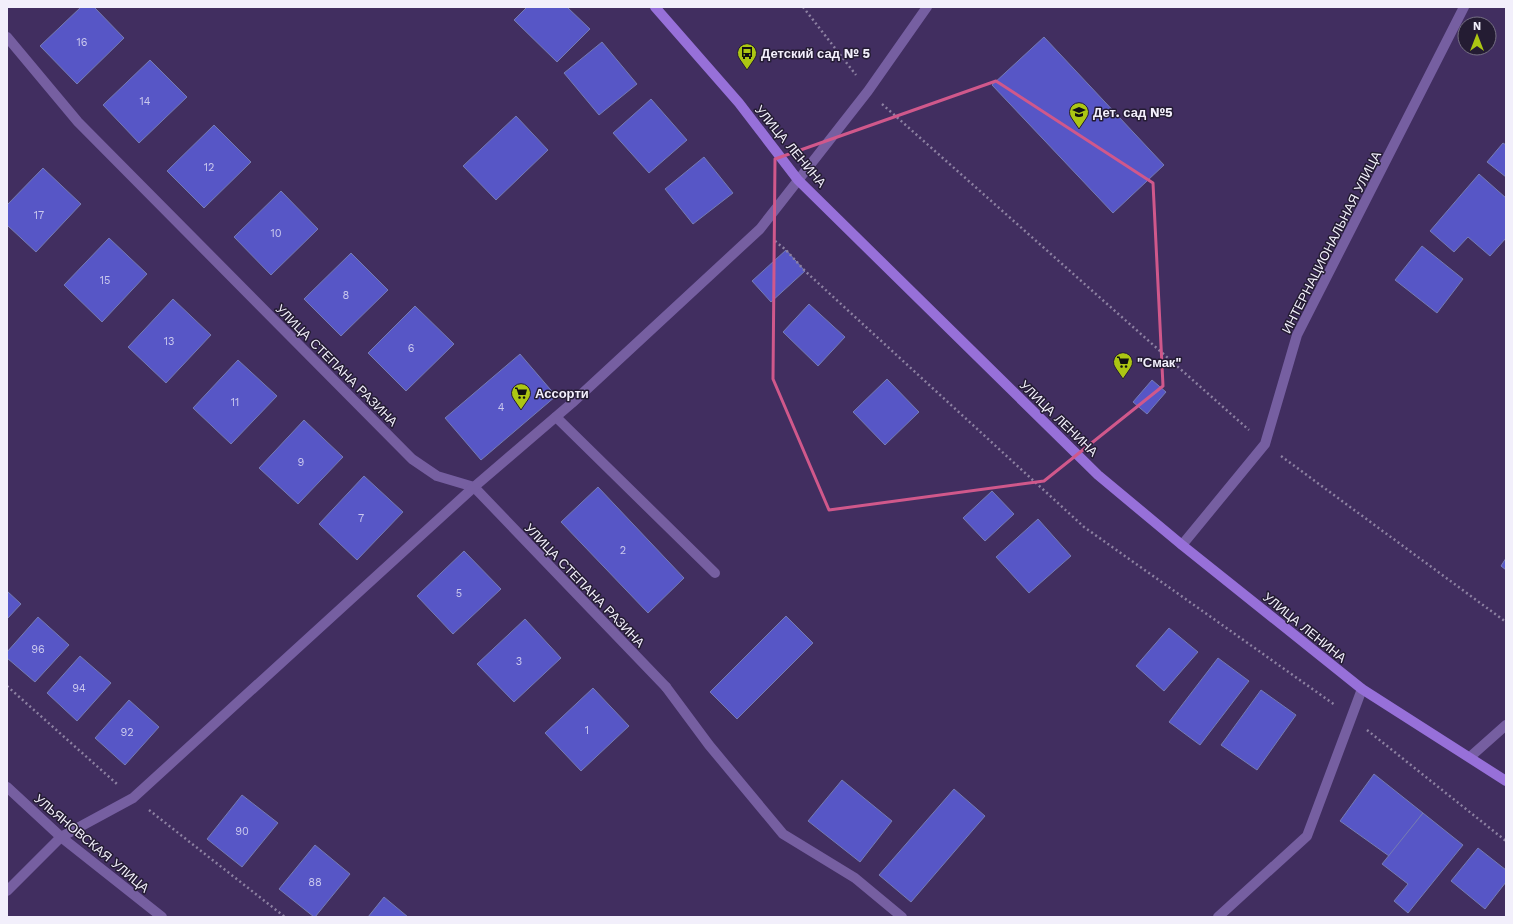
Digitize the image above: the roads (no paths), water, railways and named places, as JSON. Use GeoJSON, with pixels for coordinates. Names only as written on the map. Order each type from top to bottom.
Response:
{"type":"FeatureCollection","features":[{"type":"Feature","properties":{"kind":"main road","name":"УЛИЦА ЛЕНИНА"},"geometry":{"type":"LineString","coordinates":[[655,7],[739,103],[798,180],[1098,475],[1182,545],[1362,689],[1506,781]]}},
{"type":"Feature","properties":{"kind":"street"},"geometry":{"type":"LineString","coordinates":[[7,891],[61,837],[133,798],[474,487],[556,417],[760,229],[868,91],[927,7]]}},
{"type":"Feature","properties":{"kind":"street","name":"ИНТЕРНАЦИОНАЛЬНАЯ УЛИЦА"},"geometry":{"type":"LineString","coordinates":[[1182,545],[1265,444],[1297,335],[1464,7]]}},
{"type":"Feature","properties":{"kind":"street","name":"УЛИЦА СТЕПАНА РАЗИНА"},"geometry":{"type":"LineString","coordinates":[[7,37],[78,122],[412,459],[437,476],[474,487],[666,688],[709,745],[783,834],[855,878],[902,917]]}},
{"type":"Feature","properties":{"kind":"street"},"geometry":{"type":"LineString","coordinates":[[556,417],[715,573]]}},
{"type":"Feature","properties":{"kind":"street"},"geometry":{"type":"LineString","coordinates":[[1218,917],[1307,836],[1362,689]]}},
{"type":"Feature","properties":{"kind":"street"},"geometry":{"type":"LineString","coordinates":[[1470,757],[1506,725]]}},
{"type":"Feature","properties":{"kind":"street","name":"УЛЬЯНОВСКАЯ УЛИЦА"},"geometry":{"type":"LineString","coordinates":[[7,787],[61,837],[162,917]]}},
{"type":"Feature","properties":{"kind":"place","name":"Детский сад № 5"},"geometry":{"type":"Point","coordinates":[747,70]}},
{"type":"Feature","properties":{"kind":"place","name":"Дет. сад №5"},"geometry":{"type":"Point","coordinates":[1079,129]}},
{"type":"Feature","properties":{"kind":"place","name":"\"Смак\""},"geometry":{"type":"Point","coordinates":[1123,379]}},
{"type":"Feature","properties":{"kind":"place","name":"Ассорти"},"geometry":{"type":"Point","coordinates":[521,410]}}]}
